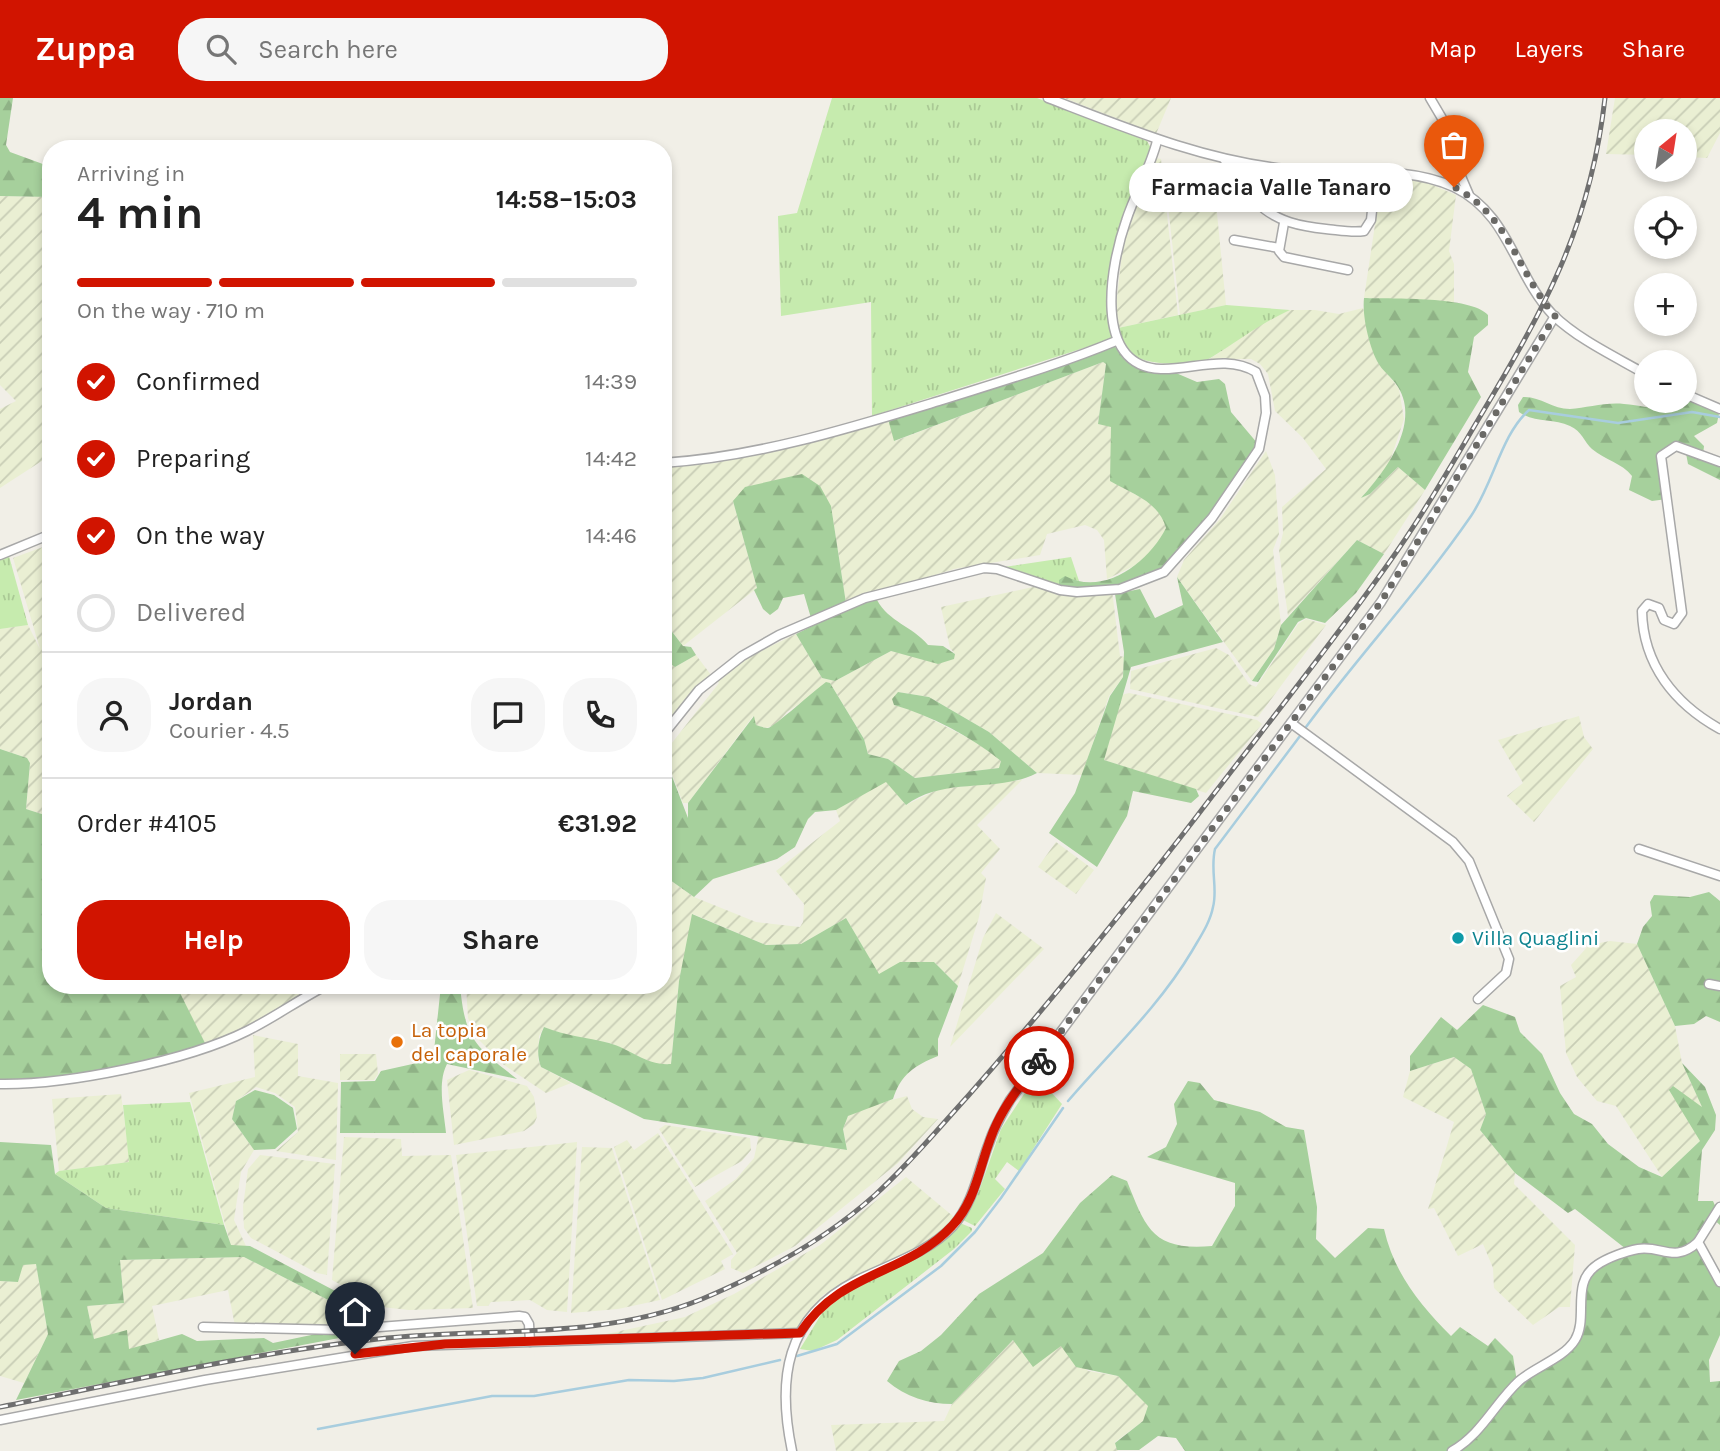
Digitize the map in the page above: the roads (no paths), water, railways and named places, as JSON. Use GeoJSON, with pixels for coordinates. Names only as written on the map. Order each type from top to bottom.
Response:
{"type":"FeatureCollection","features":[{"type":"Feature","properties":{"kind":"street"},"geometry":{"type":"LineString","coordinates":[[1048,98],[1157,141],[1224,159],[1286,169],[1429,177],[1469,195],[1503,229],[1529,279],[1555,316],[1585,339],[1634,367]]}},
{"type":"Feature","properties":{"kind":"street"},"geometry":{"type":"LineString","coordinates":[[1430,98],[1443,120],[1442,132],[1469,195]]}},
{"type":"Feature","properties":{"kind":"street"},"geometry":{"type":"LineString","coordinates":[[672,724],[711,678],[779,635],[865,597],[984,568],[997,569],[1060,590],[1077,592],[1120,589],[1164,572],[1212,518],[1259,449],[1266,427],[1265,396],[1256,372],[1242,364],[1154,369],[1130,359],[1116,341],[1112,307],[1120,239],[1157,141]]}},
{"type":"Feature","properties":{"kind":"street"},"geometry":{"type":"LineString","coordinates":[[1224,159],[1251,195],[1284,223],[1364,231],[1371,220],[1376,174]]}},
{"type":"Feature","properties":{"kind":"street"},"geometry":{"type":"LineString","coordinates":[[1284,223],[1279,248],[1281,254],[1288,259],[1348,270]]}},
{"type":"Feature","properties":{"kind":"street"},"geometry":{"type":"LineString","coordinates":[[1234,240],[1279,248]]}},
{"type":"Feature","properties":{"kind":"street"},"geometry":{"type":"LineString","coordinates":[[792,1451],[784,1386],[786,1368],[800,1333],[818,1309],[840,1290],[928,1246],[960,1217],[972,1195],[989,1142],[1010,1100],[1400,573],[1555,316]]}},
{"type":"Feature","properties":{"kind":"street"},"geometry":{"type":"LineString","coordinates":[[672,462],[781,445],[880,419],[1040,370],[1116,341]]}},
{"type":"Feature","properties":{"kind":"street"},"geometry":{"type":"LineString","coordinates":[[1697,399],[1720,409]]}},
{"type":"Feature","properties":{"kind":"street"},"geometry":{"type":"LineString","coordinates":[[1720,462],[1676,446],[1661,456],[1682,613],[1680,620],[1674,624],[1664,620],[1659,608],[1648,604],[1642,611],[1648,654],[1666,685],[1700,718],[1720,729]]}},
{"type":"Feature","properties":{"kind":"street"},"geometry":{"type":"LineString","coordinates":[[0,555],[42,538]]}},
{"type":"Feature","properties":{"kind":"street"},"geometry":{"type":"LineString","coordinates":[[1291,723],[1453,842],[1469,861],[1509,958],[1506,973],[1478,999]]}},
{"type":"Feature","properties":{"kind":"street"},"geometry":{"type":"LineString","coordinates":[[1639,849],[1720,876]]}},
{"type":"Feature","properties":{"kind":"street"},"geometry":{"type":"LineString","coordinates":[[1709,984],[1720,986]]}},
{"type":"Feature","properties":{"kind":"street"},"geometry":{"type":"LineString","coordinates":[[0,1084],[90,1074],[207,1047],[246,1032],[311,994]]}},
{"type":"Feature","properties":{"kind":"street"},"geometry":{"type":"LineString","coordinates":[[1452,1451],[1473,1435],[1517,1383],[1569,1347],[1576,1339],[1581,1290],[1591,1270],[1598,1264],[1639,1248],[1667,1254],[1690,1249],[1698,1242],[1720,1207]]}},
{"type":"Feature","properties":{"kind":"street"},"geometry":{"type":"LineString","coordinates":[[1698,1242],[1720,1282]]}},
{"type":"Feature","properties":{"kind":"street"},"geometry":{"type":"LineString","coordinates":[[203,1327],[341,1330],[519,1316],[527,1319],[530,1342]]}},
{"type":"Feature","properties":{"kind":"street"},"geometry":{"type":"LineString","coordinates":[[0,1420],[340,1356],[423,1345],[800,1333]]}},
{"type":"Feature","properties":{"kind":"waterway"},"geometry":{"type":"LineString","coordinates":[[1306,727],[1471,516],[1511,432],[1529,410],[1618,423],[1692,412],[1720,417]]}},
{"type":"Feature","properties":{"kind":"waterway"},"geometry":{"type":"LineString","coordinates":[[1068,1101],[1179,972],[1212,913],[1215,849],[1300,736]]}},
{"type":"Feature","properties":{"kind":"waterway"},"geometry":{"type":"LineString","coordinates":[[797,1356],[837,1344],[941,1266],[975,1232],[1063,1108]]}},
{"type":"Feature","properties":{"kind":"waterway"},"geometry":{"type":"LineString","coordinates":[[318,1429],[492,1396],[534,1396],[629,1380],[674,1381],[703,1378],[780,1360]]}},
{"type":"Feature","properties":{"kind":"railway"},"geometry":{"type":"LineString","coordinates":[[0,1407],[188,1369],[330,1345],[418,1336],[582,1327],[663,1312],[702,1299],[771,1267],[815,1241],[856,1211],[888,1183],[923,1146],[1085,958],[1294,691],[1400,547],[1502,380],[1561,266],[1588,188],[1605,98]]}},
{"type":"Feature","properties":{"kind":"place","name":"Farmacia Valle Tanaro"},"geometry":{"type":"Point","coordinates":[1454,187]}},
{"type":"Feature","properties":{"kind":"place","name":"Villa Quaglini"},"geometry":{"type":"Point","coordinates":[1458,938]}},
{"type":"Feature","properties":{"kind":"place","name":"La topia del caporale"},"geometry":{"type":"Point","coordinates":[397,1042]}}]}
